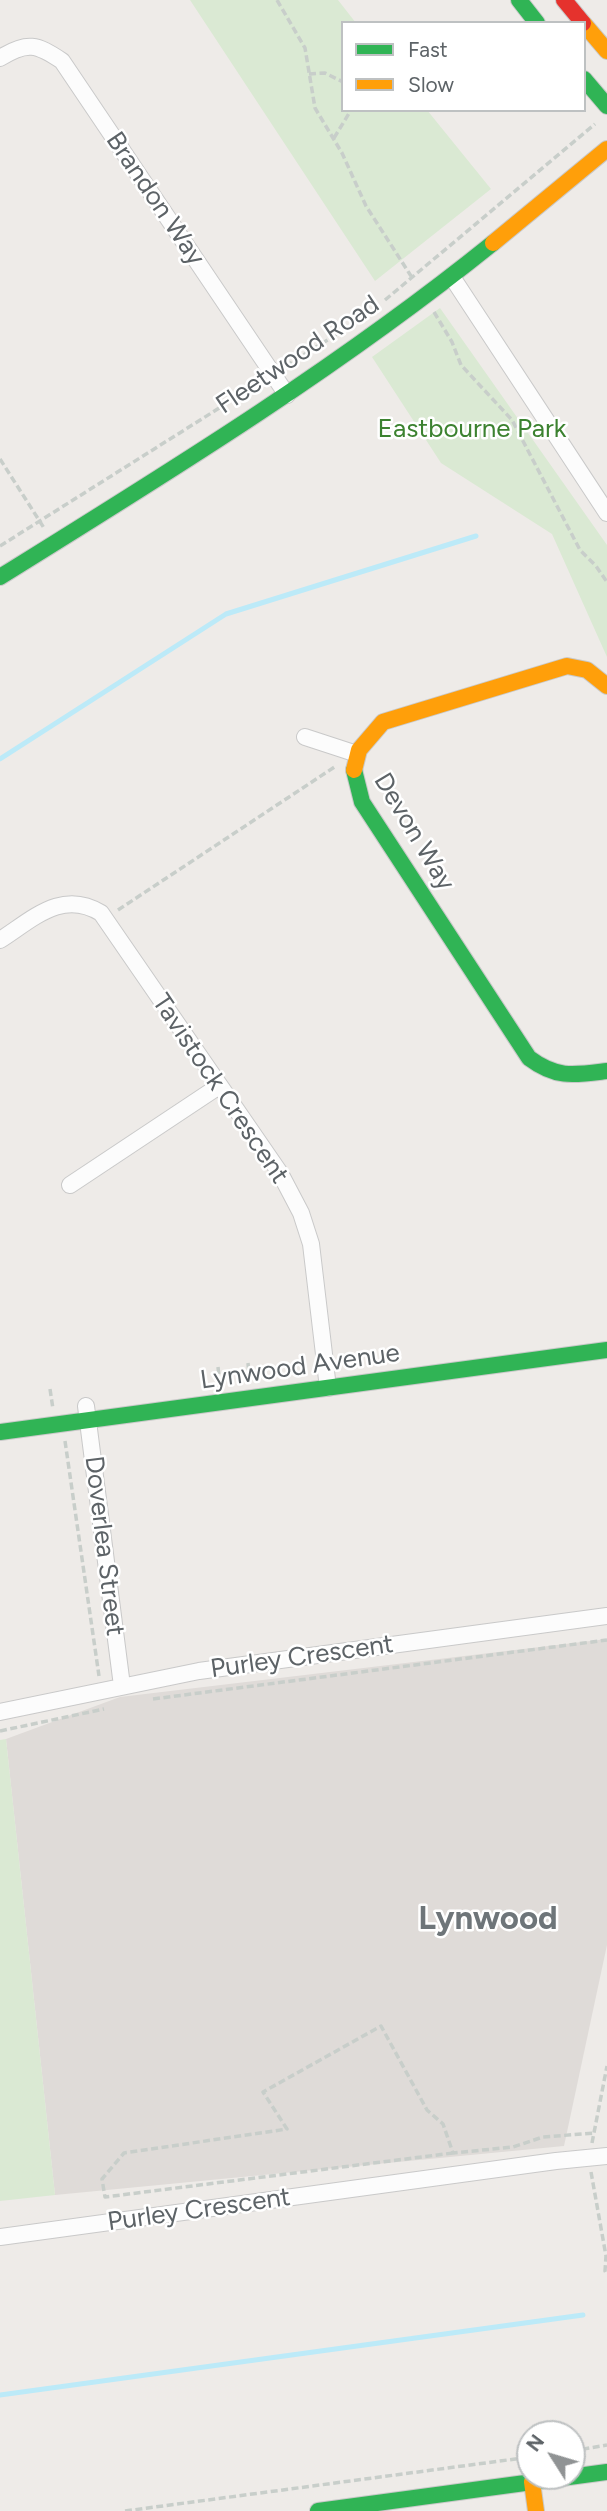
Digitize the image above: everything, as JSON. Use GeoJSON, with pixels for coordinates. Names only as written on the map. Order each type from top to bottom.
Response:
{"type":"FeatureCollection","features":[{"type":"Feature","properties":{"kind":"street"},"geometry":{"type":"LineString","coordinates":[[519,0],[535,21]]}},
{"type":"Feature","properties":{"kind":"street"},"geometry":{"type":"LineString","coordinates":[[564,0],[582,21]]}},
{"type":"Feature","properties":{"kind":"street"},"geometry":{"type":"LineString","coordinates":[[586,25],[607,51]]}},
{"type":"Feature","properties":{"kind":"street","name":"Brandon Way"},"geometry":{"type":"LineString","coordinates":[[0,58],[15,49],[40,46],[62,61],[287,395]]}},
{"type":"Feature","properties":{"kind":"street"},"geometry":{"type":"LineString","coordinates":[[586,81],[607,106]]}},
{"type":"Feature","properties":{"kind":"street","name":"Fleetwood Road"},"geometry":{"type":"LineString","coordinates":[[0,577],[287,395],[376,333],[452,277],[607,149]]}},
{"type":"Feature","properties":{"kind":"street"},"geometry":{"type":"LineString","coordinates":[[452,277],[607,513]]}},
{"type":"Feature","properties":{"kind":"street","name":"Devon Way"},"geometry":{"type":"LineString","coordinates":[[607,686],[587,670],[567,666],[383,722],[366,739],[355,760],[353,781],[362,802],[529,1058],[544,1071],[564,1076],[607,1071]]}},
{"type":"Feature","properties":{"kind":"street"},"geometry":{"type":"LineString","coordinates":[[305,737],[355,760]]}},
{"type":"Feature","properties":{"kind":"street","name":"Tavistock Crescent"},"geometry":{"type":"LineString","coordinates":[[0,940],[51,907],[73,903],[89,906],[101,913],[279,1173],[301,1213],[311,1244],[327,1381]]}},
{"type":"Feature","properties":{"kind":"street"},"geometry":{"type":"LineString","coordinates":[[70,1185],[219,1086]]}},
{"type":"Feature","properties":{"kind":"street","name":"Lynwood Avenue"},"geometry":{"type":"LineString","coordinates":[[327,1381],[607,1336]]}},
{"type":"Feature","properties":{"kind":"street","name":"Lynwood Avenue"},"geometry":{"type":"LineString","coordinates":[[0,1432],[87,1413],[327,1381],[607,1350]]}},
{"type":"Feature","properties":{"kind":"street","name":"Doverlea Street"},"geometry":{"type":"LineString","coordinates":[[87,1413],[122,1686]]}},
{"type":"Feature","properties":{"kind":"street","name":"Lynwood Avenue"},"geometry":{"type":"LineString","coordinates":[[0,1418],[55,1418]]}},
{"type":"Feature","properties":{"kind":"street","name":"Purley Crescent"},"geometry":{"type":"LineString","coordinates":[[0,1712],[199,1671],[607,1616]]}},
{"type":"Feature","properties":{"kind":"street","name":"Purley Crescent"},"geometry":{"type":"LineString","coordinates":[[0,2237],[599,2157]]}},
{"type":"Feature","properties":{"kind":"street"},"geometry":{"type":"LineString","coordinates":[[586,2475],[607,2472]]}},
{"type":"Feature","properties":{"kind":"street"},"geometry":{"type":"LineString","coordinates":[[318,2511],[516,2484]]}},
{"type":"Feature","properties":{"kind":"street"},"geometry":{"type":"LineString","coordinates":[[523,2511],[524,2490]]}},
{"type":"Feature","properties":{"kind":"street"},"geometry":{"type":"LineString","coordinates":[[528,2490],[536,2511]]}},
{"type":"Feature","properties":{"kind":"path"},"geometry":{"type":"LineString","coordinates":[[309,74],[325,73],[341,81]]}},
{"type":"Feature","properties":{"kind":"path"},"geometry":{"type":"LineString","coordinates":[[333,139],[350,112]]}},
{"type":"Feature","properties":{"kind":"path"},"geometry":{"type":"LineString","coordinates":[[383,303],[595,124]]}},
{"type":"Feature","properties":{"kind":"path"},"geometry":{"type":"LineString","coordinates":[[0,546],[351,325]]}},
{"type":"Feature","properties":{"kind":"path"},"geometry":{"type":"LineString","coordinates":[[0,459],[54,543]]}},
{"type":"Feature","properties":{"kind":"path"},"geometry":{"type":"LineString","coordinates":[[105,920],[335,766],[355,760]]}},
{"type":"Feature","properties":{"kind":"path"},"geometry":{"type":"LineString","coordinates":[[248,1363],[249,1376]]}},
{"type":"Feature","properties":{"kind":"path"},"geometry":{"type":"LineString","coordinates":[[0,1731],[104,1709],[65,1439],[55,1418],[50,1389]]}},
{"type":"Feature","properties":{"kind":"path"},"geometry":{"type":"LineString","coordinates":[[144,1700],[607,1640]]}},
{"type":"Feature","properties":{"kind":"path"},"geometry":{"type":"LineString","coordinates":[[453,2152],[443,2124],[427,2110],[381,2026],[263,2092],[287,2129],[124,2153],[102,2179],[105,2197],[453,2152],[513,2147],[542,2137],[594,2133]]}},
{"type":"Feature","properties":{"kind":"path"},"geometry":{"type":"LineString","coordinates":[[607,2066],[594,2133],[599,2157],[591,2176],[607,2257],[607,2275]]}},
{"type":"Feature","properties":{"kind":"path"},"geometry":{"type":"LineString","coordinates":[[586,2449],[607,2445]]}},
{"type":"Feature","properties":{"kind":"path"},"geometry":{"type":"LineString","coordinates":[[125,2511],[516,2458]]}},
{"type":"Feature","properties":{"kind":"shaded area"},"geometry":{"type":"Polygon","coordinates":[[[607,1639],[607,1945],[564,2146],[55,2195],[6,1739],[120,1697],[607,1639]]]}},
{"type":"Feature","properties":{"kind":"green space"},"geometry":{"type":"Polygon","coordinates":[[[190,0],[338,0],[354,21],[341,21],[341,112],[429,112],[491,189],[375,281],[190,0]]]}},
{"type":"Feature","properties":{"kind":"green space","name":"Eastbourne Park"},"geometry":{"type":"Polygon","coordinates":[[[440,308],[607,545],[607,657],[552,534],[441,463],[372,357],[440,308]]]}},
{"type":"Feature","properties":{"kind":"green space"},"geometry":{"type":"Polygon","coordinates":[[[6,1739],[55,2195],[0,2201],[0,1740],[6,1739]]]}},
{"type":"Feature","properties":{"kind":"waterway"},"geometry":{"type":"LineString","coordinates":[[0,759],[226,614],[476,536]]}},
{"type":"Feature","properties":{"kind":"waterway"},"geometry":{"type":"LineString","coordinates":[[0,2395],[583,2315]]}},
{"type":"Feature","properties":{"kind":"traffic: fast"},"geometry":{"type":"LineString","coordinates":[[519,0],[535,21]]}},
{"type":"Feature","properties":{"kind":"traffic: fast"},"geometry":{"type":"LineString","coordinates":[[586,81],[607,106]]}},
{"type":"Feature","properties":{"kind":"traffic: fast"},"geometry":{"type":"LineString","coordinates":[[0,577],[252,418],[374,333],[493,243]]}},
{"type":"Feature","properties":{"kind":"traffic: fast"},"geometry":{"type":"LineString","coordinates":[[354,770],[362,802],[529,1058],[548,1069],[566,1074],[607,1071]]}},
{"type":"Feature","properties":{"kind":"traffic: fast"},"geometry":{"type":"LineString","coordinates":[[0,1432],[607,1350]]}},
{"type":"Feature","properties":{"kind":"traffic: fast"},"geometry":{"type":"LineString","coordinates":[[318,2511],[607,2472]]}},
{"type":"Feature","properties":{"kind":"traffic: slow"},"geometry":{"type":"LineString","coordinates":[[586,26],[607,51]]}},
{"type":"Feature","properties":{"kind":"traffic: slow"},"geometry":{"type":"LineString","coordinates":[[493,243],[607,149]]}},
{"type":"Feature","properties":{"kind":"traffic: slow"},"geometry":{"type":"LineString","coordinates":[[354,770],[359,750],[383,722],[567,666],[587,670],[607,686]]}},
{"type":"Feature","properties":{"kind":"traffic: slow"},"geometry":{"type":"LineString","coordinates":[[533,2490],[536,2511]]}},
{"type":"Feature","properties":{"kind":"traffic: jam"},"geometry":{"type":"LineString","coordinates":[[564,0],[581,21]]}},
{"type":"Feature","properties":{"kind":"district","name":"Lynwood"},"geometry":{"type":"Point","coordinates":[488,1919]}}]}
